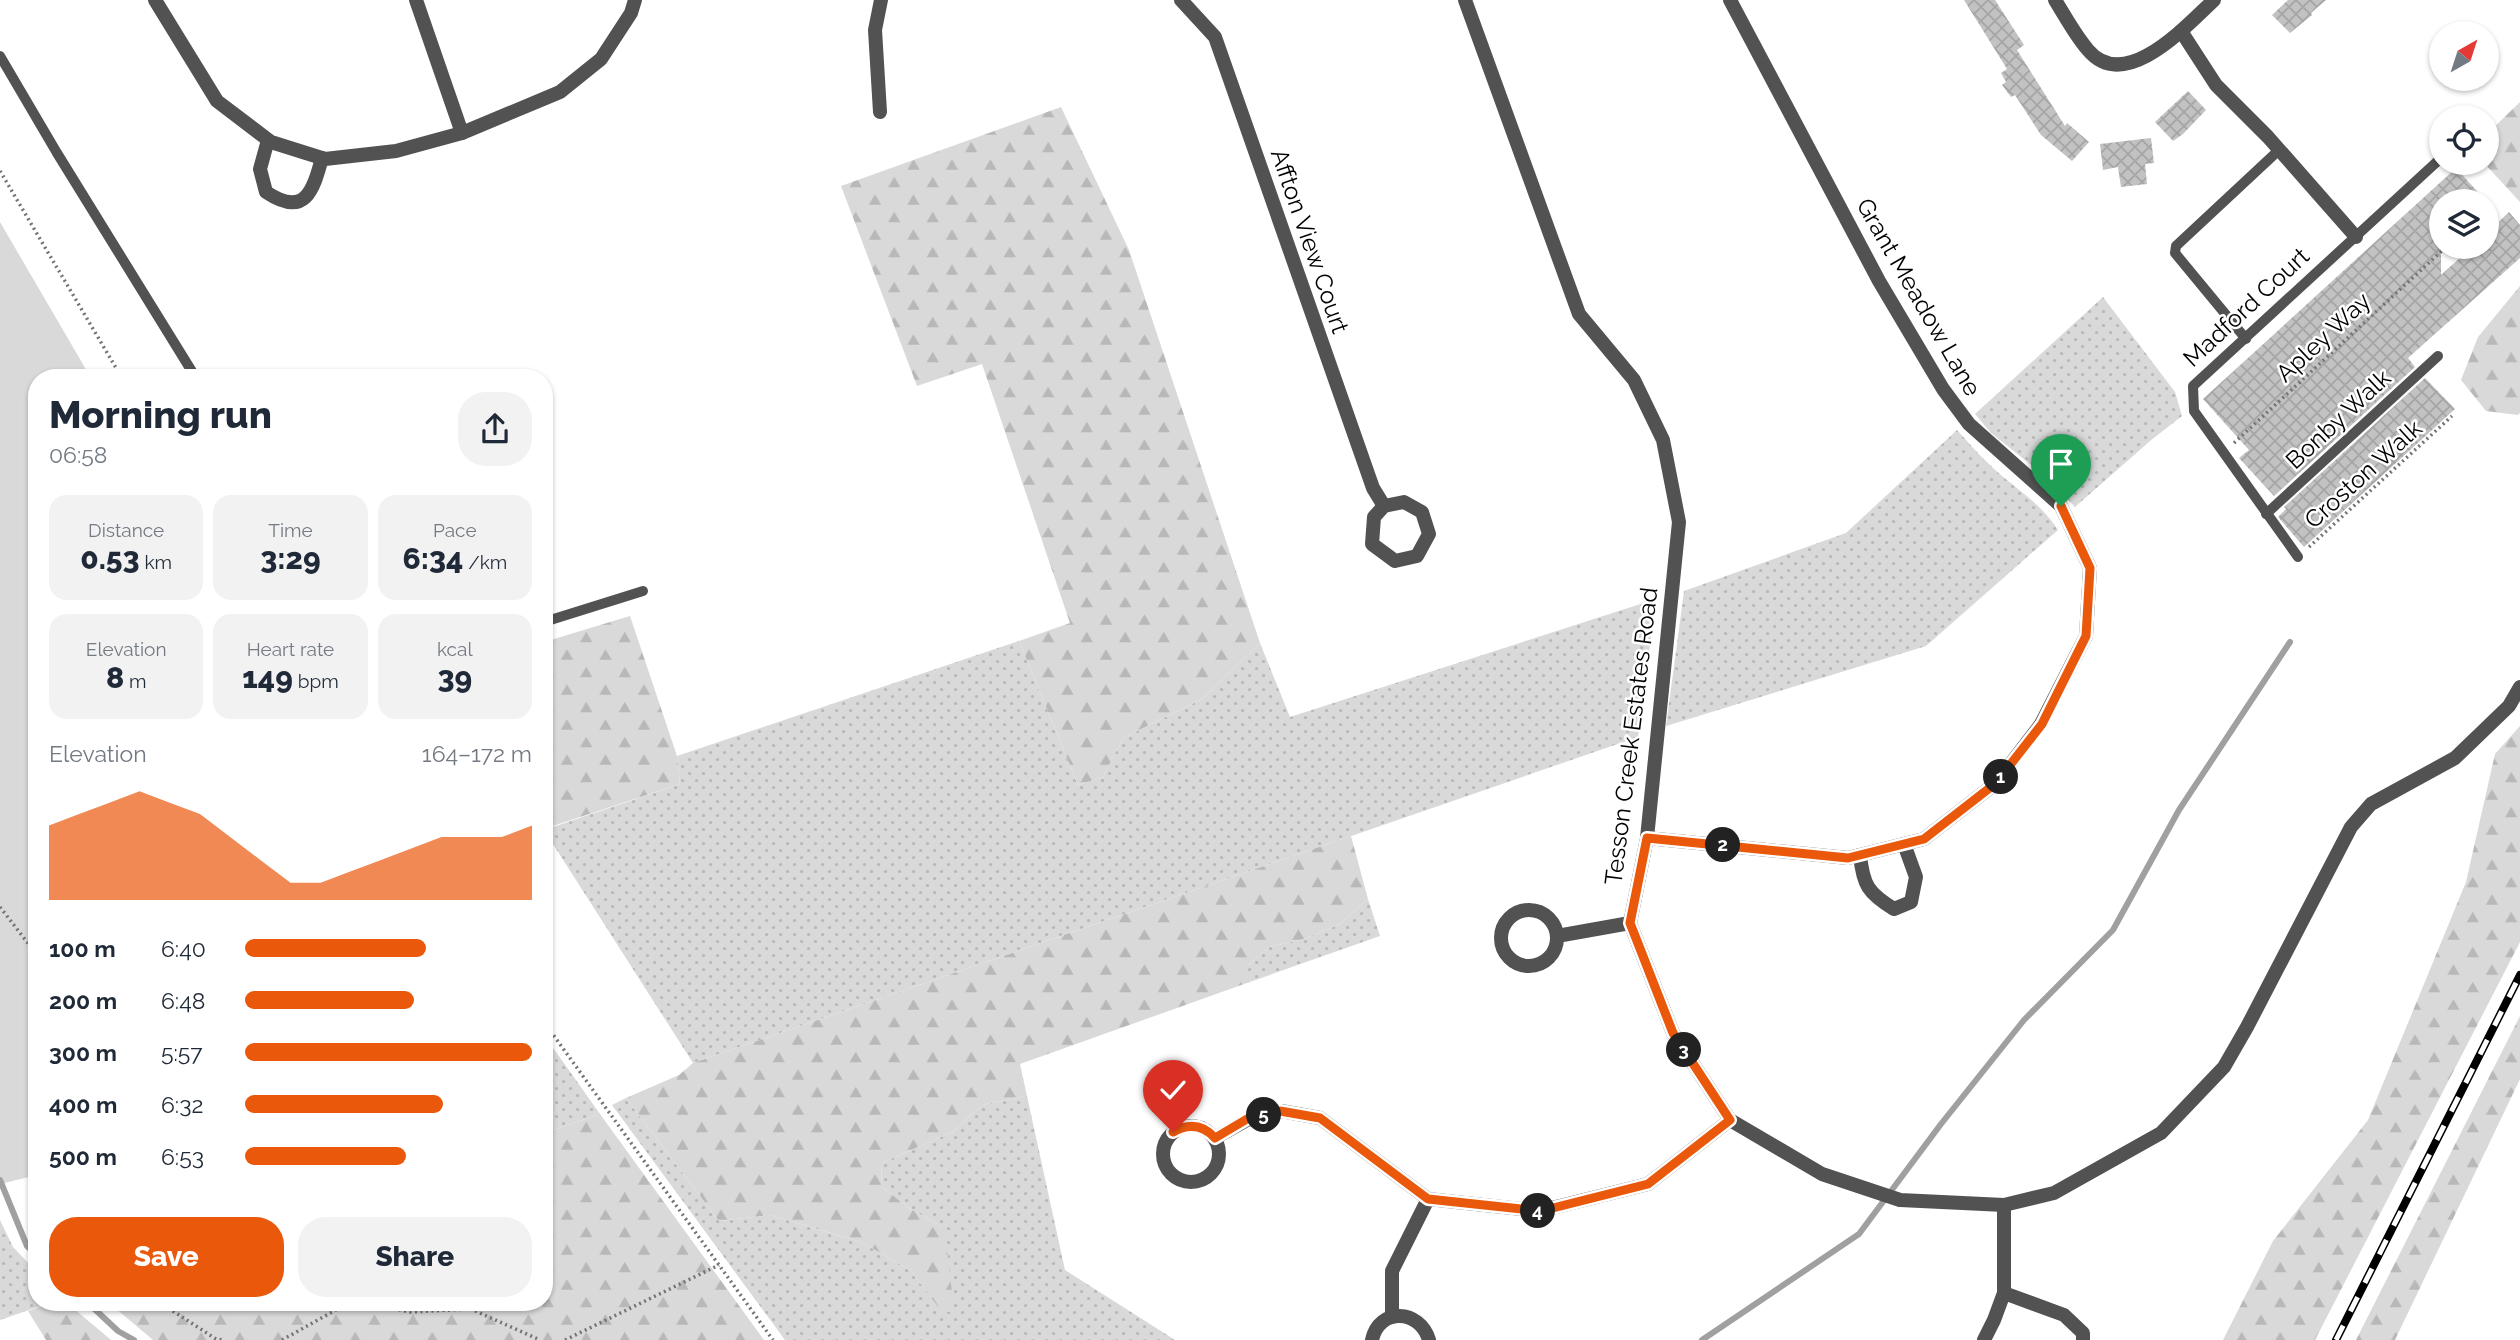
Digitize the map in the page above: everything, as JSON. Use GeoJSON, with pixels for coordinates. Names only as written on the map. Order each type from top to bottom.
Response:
{"type":"FeatureCollection","features":[{"type":"Feature","properties":{"kind":"street"},"geometry":{"type":"LineString","coordinates":[[155,0],[217,101],[268,140],[322,158],[396,151],[462,133],[560,92],[601,58],[631,13],[635,0]]}},
{"type":"Feature","properties":{"kind":"street"},"geometry":{"type":"LineString","coordinates":[[416,0],[462,133]]}},
{"type":"Feature","properties":{"kind":"street"},"geometry":{"type":"LineString","coordinates":[[880,112],[875,30],[881,0]]}},
{"type":"Feature","properties":{"kind":"street","name":"Affton View Court"},"geometry":{"type":"LineString","coordinates":[[1181,0],[1215,37],[1373,488],[1384,506]]}},
{"type":"Feature","properties":{"kind":"street","name":"Tesson Creek Estates Road"},"geometry":{"type":"LineString","coordinates":[[1465,0],[1579,314],[1634,380],[1663,440],[1679,522],[1647,838],[1630,923]]}},
{"type":"Feature","properties":{"kind":"street","name":"Grant Meadow Lane"},"geometry":{"type":"LineString","coordinates":[[1647,838],[1848,858],[1924,839],[1996,783],[2042,724],[2086,636],[2090,568],[2061,506],[1969,424],[1943,389],[1879,281],[1730,0]]}},
{"type":"Feature","properties":{"kind":"street"},"geometry":{"type":"LineString","coordinates":[[2054,0],[2089,52],[2113,66],[2136,63],[2181,31],[2214,0]]}},
{"type":"Feature","properties":{"kind":"street"},"geometry":{"type":"LineString","coordinates":[[2181,31],[2216,85],[2279,150],[2356,237]]}},
{"type":"Feature","properties":{"kind":"street"},"geometry":{"type":"LineString","coordinates":[[268,140],[260,169],[266,192],[282,202],[296,202],[308,196],[322,158]]}},
{"type":"Feature","properties":{"kind":"street"},"geometry":{"type":"LineString","coordinates":[[1404,502],[1422,512],[1429,534],[1417,556],[1395,561],[1373,544],[1374,517],[1384,506],[1404,502]]}},
{"type":"Feature","properties":{"kind":"street"},"geometry":{"type":"LineString","coordinates":[[1557,936],[1630,923],[1673,1033],[1730,1120],[1822,1174],[1900,1200],[2004,1205],[2054,1193],[2161,1133],[2224,1067],[2351,827],[2371,804],[2455,758],[2509,706],[2520,687]]}},
{"type":"Feature","properties":{"kind":"street"},"geometry":{"type":"LineString","coordinates":[[1860,855],[1862,878],[1874,896],[1894,909],[1911,902],[1916,877],[1904,844]]}},
{"type":"Feature","properties":{"kind":"street"},"geometry":{"type":"LineString","coordinates":[[1526,909],[1544,914],[1550,919],[1557,936],[1552,955],[1536,966],[1527,967],[1509,959],[1500,942],[1504,923],[1526,909]]}},
{"type":"Feature","properties":{"kind":"street"},"geometry":{"type":"LineString","coordinates":[[1215,1138],[1247,1119],[1280,1111],[1320,1118],[1428,1199],[1541,1211],[1648,1184],[1730,1120]]}},
{"type":"Feature","properties":{"kind":"street"},"geometry":{"type":"LineString","coordinates":[[1191,1125],[1209,1131],[1215,1138],[1220,1157],[1212,1174],[1205,1180],[1186,1183],[1170,1174],[1165,1166],[1163,1147],[1173,1132],[1191,1125]]}},
{"type":"Feature","properties":{"kind":"street"},"geometry":{"type":"LineString","coordinates":[[1392,1317],[1392,1271],[1428,1199]]}},
{"type":"Feature","properties":{"kind":"street"},"geometry":{"type":"LineString","coordinates":[[1984,1340],[2004,1293],[2004,1205]]}},
{"type":"Feature","properties":{"kind":"street"},"geometry":{"type":"LineString","coordinates":[[2004,1293],[2064,1315],[2083,1333],[2083,1340]]}},
{"type":"Feature","properties":{"kind":"street"},"geometry":{"type":"LineString","coordinates":[[1372,1340],[1377,1327],[1392,1317],[1412,1318],[1420,1324],[1429,1340]]}},
{"type":"Feature","properties":{"kind":"lane"},"geometry":{"type":"LineString","coordinates":[[0,55],[71,177],[190,369]]}},
{"type":"Feature","properties":{"kind":"lane"},"geometry":{"type":"LineString","coordinates":[[2246,339],[2175,253],[2176,246],[2279,150]]}},
{"type":"Feature","properties":{"kind":"lane","name":"Madford Court"},"geometry":{"type":"LineString","coordinates":[[2298,557],[2194,411],[2193,386],[2429,169]]}},
{"type":"Feature","properties":{"kind":"lane","name":"Bonby Walk"},"geometry":{"type":"LineString","coordinates":[[2266,514],[2438,356]]}},
{"type":"Feature","properties":{"kind":"lane"},"geometry":{"type":"LineString","coordinates":[[553,619],[643,591]]}},
{"type":"Feature","properties":{"kind":"path"},"geometry":{"type":"LineString","coordinates":[[0,171],[117,369]]}},
{"type":"Feature","properties":{"kind":"path","name":"Apley Way"},"geometry":{"type":"LineString","coordinates":[[2224,453],[2433,259]]}},
{"type":"Feature","properties":{"kind":"path","name":"Croston Walk"},"geometry":{"type":"LineString","coordinates":[[2298,557],[2452,416]]}},
{"type":"Feature","properties":{"kind":"path"},"geometry":{"type":"LineString","coordinates":[[0,907],[28,943]]}},
{"type":"Feature","properties":{"kind":"path"},"geometry":{"type":"LineString","coordinates":[[553,1034],[772,1340]]}},
{"type":"Feature","properties":{"kind":"path"},"geometry":{"type":"LineString","coordinates":[[565,1340],[719,1265]]}},
{"type":"Feature","properties":{"kind":"path"},"geometry":{"type":"LineString","coordinates":[[173,1311],[216,1339],[223,1340]]}},
{"type":"Feature","properties":{"kind":"path"},"geometry":{"type":"LineString","coordinates":[[282,1340],[334,1311]]}},
{"type":"Feature","properties":{"kind":"path"},"geometry":{"type":"LineString","coordinates":[[405,1311],[430,1311]]}},
{"type":"Feature","properties":{"kind":"path"},"geometry":{"type":"LineString","coordinates":[[475,1311],[540,1340]]}},
{"type":"Feature","properties":{"kind":"green space"},"geometry":{"type":"Polygon","coordinates":[[[2520,102],[2520,202],[2495,175],[2499,175],[2499,122],[2520,102]]]}},
{"type":"Feature","properties":{"kind":"green space"},"geometry":{"type":"Polygon","coordinates":[[[1061,107],[1129,250],[1260,643],[1202,699],[1123,738],[1103,777],[1078,785],[1019,641],[1070,623],[982,364],[917,386],[841,186],[1061,107]]]}},
{"type":"Feature","properties":{"kind":"green space"},"geometry":{"type":"Polygon","coordinates":[[[0,222],[86,369],[28,369],[28,1177],[0,1184],[0,222]]]}},
{"type":"Feature","properties":{"kind":"green space"},"geometry":{"type":"Polygon","coordinates":[[[2520,286],[2520,413],[2518,415],[2486,411],[2461,380],[2478,337],[2520,286]]]}},
{"type":"Feature","properties":{"kind":"green space"},"geometry":{"type":"Polygon","coordinates":[[[2103,297],[2175,392],[2182,416],[2075,507],[2045,476],[1991,433],[1975,414],[2103,297]]]}},
{"type":"Feature","properties":{"kind":"green space"},"geometry":{"type":"Polygon","coordinates":[[[1957,430],[1991,466],[2026,495],[2058,530],[1926,646],[1666,726],[1684,591],[1846,533],[1957,430]]]}},
{"type":"Feature","properties":{"kind":"green space"},"geometry":{"type":"Polygon","coordinates":[[[1656,599],[1638,737],[693,1063],[553,844],[553,827],[680,784],[677,756],[1019,641],[1078,785],[1103,777],[1123,738],[1202,699],[1260,643],[1290,717],[1656,599]]]}},
{"type":"Feature","properties":{"kind":"green space"},"geometry":{"type":"Polygon","coordinates":[[[630,616],[677,756],[680,784],[553,826],[553,639],[630,616]]]}},
{"type":"Feature","properties":{"kind":"green space"},"geometry":{"type":"Polygon","coordinates":[[[2520,726],[2520,942],[2315,1340],[2223,1340],[2273,1241],[2368,1120],[2466,882],[2495,754],[2520,726]]]}},
{"type":"Feature","properties":{"kind":"green space"},"geometry":{"type":"Polygon","coordinates":[[[1351,836],[1368,899],[1340,924],[1304,939],[1269,947],[1247,966],[1247,983],[1020,1064],[1027,1096],[982,1105],[954,1131],[882,1163],[881,1186],[909,1208],[941,1226],[947,1249],[954,1311],[943,1313],[910,1270],[861,1242],[770,1215],[719,1221],[626,1098],[679,1075],[693,1063],[1351,836]]]}},
{"type":"Feature","properties":{"kind":"green space"},"geometry":{"type":"Polygon","coordinates":[[[1368,899],[1380,936],[1247,983],[1247,966],[1269,947],[1304,939],[1340,924],[1368,899]]]}},
{"type":"Feature","properties":{"kind":"green space"},"geometry":{"type":"Polygon","coordinates":[[[2520,1016],[2520,1079],[2395,1340],[2356,1340],[2520,1016]]]}},
{"type":"Feature","properties":{"kind":"green space"},"geometry":{"type":"Polygon","coordinates":[[[553,1048],[600,1114],[553,1130],[553,1048]]]}},
{"type":"Feature","properties":{"kind":"green space"},"geometry":{"type":"Polygon","coordinates":[[[1027,1096],[1065,1270],[1175,1340],[785,1340],[612,1105],[626,1098],[719,1221],[770,1215],[861,1242],[910,1270],[944,1313],[941,1226],[909,1208],[881,1186],[882,1163],[954,1131],[982,1105],[1027,1096]]]}},
{"type":"Feature","properties":{"kind":"green space"},"geometry":{"type":"Polygon","coordinates":[[[600,1114],[764,1340],[153,1340],[119,1311],[553,1311],[553,1130],[600,1114]]]}},
{"type":"Feature","properties":{"kind":"green space"},"geometry":{"type":"Polygon","coordinates":[[[0,1220],[13,1247],[28,1263],[28,1310],[0,1320],[0,1220]]]}},
{"type":"Feature","properties":{"kind":"green space"},"geometry":{"type":"Polygon","coordinates":[[[28,1311],[77,1311],[111,1340],[46,1340],[28,1311]]]}},
{"type":"Feature","properties":{"kind":"building"},"geometry":{"type":"Polygon","coordinates":[[[1964,0],[1995,0],[2024,45],[2017,50],[2065,126],[2067,123],[2089,142],[2072,161],[2041,135],[2015,95],[2011,97],[2002,85],[2006,82],[2001,73],[2007,69],[1964,0]]]}},
{"type":"Feature","properties":{"kind":"building"},"geometry":{"type":"Polygon","coordinates":[[[2288,0],[2326,0],[2290,33],[2272,15],[2288,0]]]}},
{"type":"Feature","properties":{"kind":"building"},"geometry":{"type":"Polygon","coordinates":[[[2188,91],[2206,110],[2173,141],[2155,122],[2188,91]]]}},
{"type":"Feature","properties":{"kind":"building"},"geometry":{"type":"Polygon","coordinates":[[[2151,138],[2154,163],[2145,164],[2147,184],[2121,187],[2118,167],[2103,170],[2100,144],[2151,138]]]}},
{"type":"Feature","properties":{"kind":"building"},"geometry":{"type":"Polygon","coordinates":[[[2448,175],[2462,175],[2475,189],[2433,189],[2448,175]]]}},
{"type":"Feature","properties":{"kind":"building"},"geometry":{"type":"Polygon","coordinates":[[[2429,193],[2429,259],[2441,259],[2441,275],[2459,259],[2499,259],[2499,222],[2509,212],[2520,225],[2520,258],[2408,358],[2415,367],[2274,496],[2239,458],[2249,450],[2203,399],[2429,193]]]}},
{"type":"Feature","properties":{"kind":"building"},"geometry":{"type":"Polygon","coordinates":[[[2425,378],[2455,409],[2304,547],[2278,517],[2286,509],[2284,507],[2425,378]]]}},
{"type":"Feature","properties":{"kind":"waterway"},"geometry":{"type":"LineString","coordinates":[[1702,1340],[1859,1234],[1941,1124],[2024,1020],[2113,930],[2179,810],[2290,642]]}},
{"type":"Feature","properties":{"kind":"waterway"},"geometry":{"type":"LineString","coordinates":[[0,1180],[28,1247]]}},
{"type":"Feature","properties":{"kind":"waterway"},"geometry":{"type":"LineString","coordinates":[[97,1311],[118,1331],[134,1340]]}},
{"type":"Feature","properties":{"kind":"railway"},"geometry":{"type":"LineString","coordinates":[[2336,1340],[2520,975]]}},
{"type":"Feature","properties":{"kind":"route"},"geometry":{"type":"LineString","coordinates":[[1173,1132],[1191,1125],[1209,1131],[1215,1138],[1247,1119],[1280,1111],[1320,1118],[1428,1199],[1541,1211],[1648,1184],[1730,1120],[1673,1033],[1630,923],[1647,838],[1848,858],[1924,839],[1996,783],[2042,724],[2086,636],[2090,568],[2061,506]]}}]}
